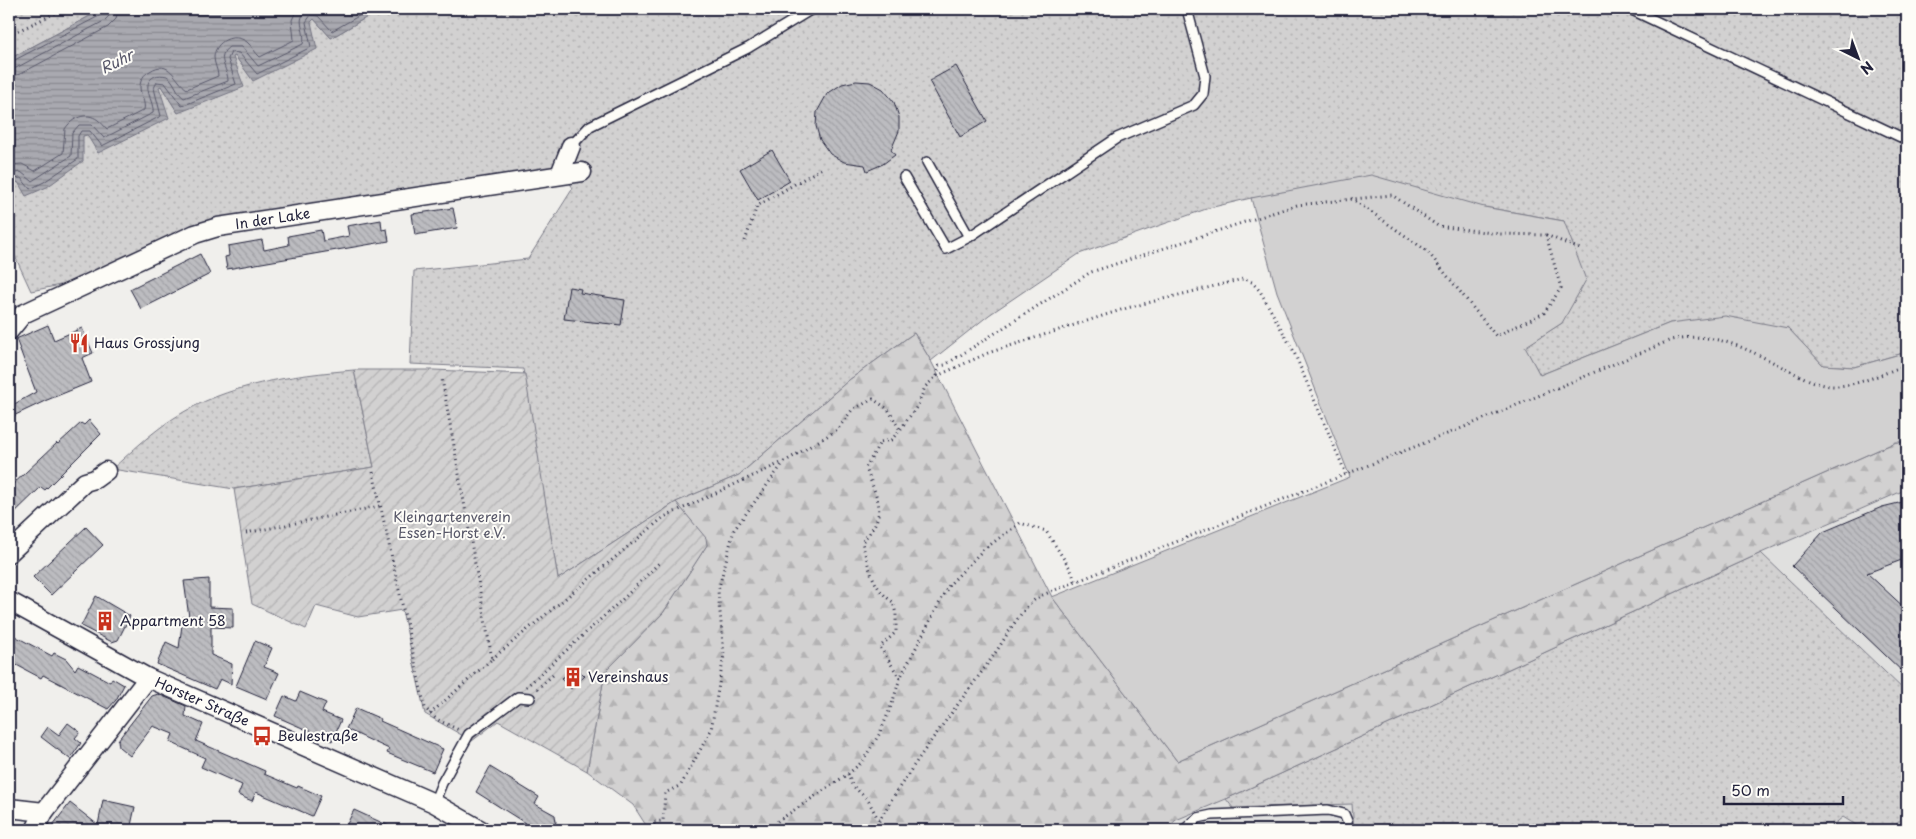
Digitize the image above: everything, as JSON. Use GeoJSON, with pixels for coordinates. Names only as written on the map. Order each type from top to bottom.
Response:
{"type":"FeatureCollection","features":[{"type":"Feature","properties":{"kind":"street"},"geometry":{"type":"LineString","coordinates":[[560,174],[571,146]]}},
{"type":"Feature","properties":{"kind":"street","name":"In der Lake"},"geometry":{"type":"LineString","coordinates":[[9,331],[23,314],[195,234],[218,227],[582,172]]}},
{"type":"Feature","properties":{"kind":"street"},"geometry":{"type":"LineString","coordinates":[[9,553],[85,482],[95,480],[106,470]]}},
{"type":"Feature","properties":{"kind":"street","name":"Horster Straße"},"geometry":{"type":"LineString","coordinates":[[9,601],[148,678],[434,802],[472,828]]}},
{"type":"Feature","properties":{"kind":"street"},"geometry":{"type":"LineString","coordinates":[[35,830],[44,812],[148,678]]}},
{"type":"Feature","properties":{"kind":"street"},"geometry":{"type":"LineString","coordinates":[[9,808],[44,812]]}},
{"type":"Feature","properties":{"kind":"lane"},"geometry":{"type":"LineString","coordinates":[[571,146],[590,126],[748,48],[812,9]]}},
{"type":"Feature","properties":{"kind":"lane"},"geometry":{"type":"LineString","coordinates":[[904,177],[946,250],[970,237],[1118,138],[1194,105],[1203,94],[1205,76],[1187,9]]}},
{"type":"Feature","properties":{"kind":"lane"},"geometry":{"type":"LineString","coordinates":[[1630,9],[1907,140]]}},
{"type":"Feature","properties":{"kind":"lane"},"geometry":{"type":"LineString","coordinates":[[927,162],[970,237]]}},
{"type":"Feature","properties":{"kind":"lane"},"geometry":{"type":"LineString","coordinates":[[434,802],[442,783],[469,734],[525,697]]}},
{"type":"Feature","properties":{"kind":"lane"},"geometry":{"type":"LineString","coordinates":[[1184,830],[1198,818],[1212,815],[1328,810],[1344,814],[1347,821],[1347,830]]}},
{"type":"Feature","properties":{"kind":"path"},"geometry":{"type":"LineString","coordinates":[[9,35],[64,9]]}},
{"type":"Feature","properties":{"kind":"path"},"geometry":{"type":"LineString","coordinates":[[746,241],[757,206],[824,167]]}},
{"type":"Feature","properties":{"kind":"path"},"geometry":{"type":"LineString","coordinates":[[936,376],[939,366],[946,365],[1091,272],[1297,204],[1392,195],[1438,226],[1500,234],[1546,234],[1580,249]]}},
{"type":"Feature","properties":{"kind":"path"},"geometry":{"type":"LineString","coordinates":[[1351,198],[1427,251],[1496,336],[1544,313],[1561,288],[1546,234]]}},
{"type":"Feature","properties":{"kind":"path"},"geometry":{"type":"LineString","coordinates":[[900,678],[880,647],[896,632],[896,614],[893,602],[881,594],[869,568],[862,542],[876,527],[880,516],[880,505],[866,468],[880,442],[890,440],[900,430],[918,405],[925,387],[936,376],[1016,342],[1127,308],[1243,279],[1252,282],[1260,291],[1293,350],[1346,474]]}},
{"type":"Feature","properties":{"kind":"path"},"geometry":{"type":"LineString","coordinates":[[874,830],[940,727],[1011,632],[1024,609],[1040,596],[1346,474],[1671,340],[1688,336],[1723,340],[1822,385],[1838,386],[1851,383],[1907,364]]}},
{"type":"Feature","properties":{"kind":"path"},"geometry":{"type":"LineString","coordinates":[[442,379],[492,659]]}},
{"type":"Feature","properties":{"kind":"path"},"geometry":{"type":"LineString","coordinates":[[430,714],[492,659],[664,517],[784,462],[837,430],[852,410],[873,399],[888,409],[900,430]]}},
{"type":"Feature","properties":{"kind":"path"},"geometry":{"type":"LineString","coordinates":[[656,830],[653,822],[663,821],[665,793],[681,785],[711,730],[724,655],[718,591],[734,530],[784,462]]}},
{"type":"Feature","properties":{"kind":"path"},"geometry":{"type":"LineString","coordinates":[[373,472],[425,708],[430,714],[469,734]]}},
{"type":"Feature","properties":{"kind":"path"},"geometry":{"type":"LineString","coordinates":[[246,533],[380,506]]}},
{"type":"Feature","properties":{"kind":"path"},"geometry":{"type":"LineString","coordinates":[[772,830],[778,821],[848,774],[862,762],[880,733],[900,678],[949,585],[984,550],[1020,523],[1046,531],[1071,570],[1076,583]]}},
{"type":"Feature","properties":{"kind":"path"},"geometry":{"type":"LineString","coordinates":[[525,697],[525,688],[660,563]]}},
{"type":"Feature","properties":{"kind":"path"},"geometry":{"type":"LineString","coordinates":[[525,697],[554,675]]}},
{"type":"Feature","properties":{"kind":"path"},"geometry":{"type":"LineString","coordinates":[[848,774],[852,785],[868,800],[880,821]]}},
{"type":"Feature","properties":{"kind":"shaded area"},"geometry":{"type":"Polygon","coordinates":[[[1907,489],[1907,693],[1761,553],[1907,489]]]}},
{"type":"Feature","properties":{"kind":"shaded area"},"geometry":{"type":"Polygon","coordinates":[[[1226,799],[1233,808],[1353,804],[1354,830],[1165,830],[1176,820],[1226,799]]]}},
{"type":"Feature","properties":{"kind":"shaded area"},"geometry":{"type":"Polygon","coordinates":[[[1907,814],[1907,830],[1890,830],[1907,814]]]}},
{"type":"Feature","properties":{"kind":"shaded area"},"geometry":{"type":"Polygon","coordinates":[[[1843,817],[1864,830],[1827,830],[1843,817]]]}},
{"type":"Feature","properties":{"kind":"green space"},"geometry":{"type":"Polygon","coordinates":[[[9,9],[103,9],[9,59],[9,9]]]}},
{"type":"Feature","properties":{"kind":"green space"},"geometry":{"type":"Polygon","coordinates":[[[381,9],[1907,9],[1907,352],[1854,367],[1823,365],[1788,328],[1670,323],[1540,375],[1524,347],[1562,323],[1564,221],[1484,207],[1251,198],[1209,208],[1079,254],[989,315],[931,361],[914,333],[849,380],[739,475],[676,502],[558,579],[523,369],[410,364],[414,271],[528,259],[573,188],[566,177],[218,223],[85,280],[31,291],[9,243],[9,206],[14,202],[15,183],[18,182],[27,196],[87,134],[98,153],[158,87],[161,86],[178,113],[232,57],[235,56],[253,80],[314,19],[331,38],[381,9]]]}},
{"type":"Feature","properties":{"kind":"green space"},"geometry":{"type":"Polygon","coordinates":[[[1371,175],[1484,207],[1564,221],[1586,280],[1562,323],[1525,347],[1540,375],[1670,323],[1725,316],[1788,328],[1823,365],[1854,367],[1907,352],[1907,442],[1896,442],[1177,761],[1052,597],[1350,477],[1277,292],[1251,198],[1371,175]]]}},
{"type":"Feature","properties":{"kind":"green space"},"geometry":{"type":"Polygon","coordinates":[[[914,333],[931,361],[1052,597],[1177,761],[1896,442],[1907,442],[1907,489],[1761,553],[1226,799],[1176,820],[1165,830],[649,830],[633,805],[587,771],[605,672],[663,613],[707,545],[705,538],[676,502],[739,475],[849,380],[914,333]]]}},
{"type":"Feature","properties":{"kind":"green space"},"geometry":{"type":"Polygon","coordinates":[[[354,370],[374,467],[234,489],[112,469],[166,423],[194,406],[215,397],[238,389],[284,378],[354,370]]]}},
{"type":"Feature","properties":{"kind":"green space","name":"Kleingartenverein Essen-Horst e.V."},"geometry":{"type":"Polygon","coordinates":[[[354,370],[434,370],[525,374],[558,579],[676,502],[706,538],[707,545],[663,613],[605,672],[587,771],[498,721],[472,741],[425,714],[402,610],[358,617],[316,606],[306,629],[252,604],[234,489],[374,467],[354,370]]]}},
{"type":"Feature","properties":{"kind":"green space"},"geometry":{"type":"Polygon","coordinates":[[[1761,553],[1907,693],[1907,814],[1890,830],[1864,830],[1843,817],[1827,830],[1354,830],[1352,804],[1233,808],[1226,799],[1761,553]]]}},
{"type":"Feature","properties":{"kind":"water","name":"Ruhr"},"geometry":{"type":"Polygon","coordinates":[[[103,9],[381,9],[331,38],[314,19],[311,22],[317,49],[253,81],[235,56],[233,57],[244,87],[178,113],[161,86],[159,87],[169,118],[98,153],[87,135],[83,136],[83,161],[47,187],[26,196],[18,182],[15,183],[14,202],[9,206],[9,59],[103,9]]]}},
{"type":"Feature","properties":{"kind":"building"},"geometry":{"type":"Polygon","coordinates":[[[956,66],[987,121],[960,137],[929,81],[956,66]]]}},
{"type":"Feature","properties":{"kind":"building"},"geometry":{"type":"Polygon","coordinates":[[[856,81],[870,82],[883,89],[894,102],[899,117],[899,131],[891,150],[895,155],[883,164],[867,171],[865,165],[844,162],[830,154],[820,140],[816,126],[817,112],[827,94],[842,84],[856,81]]]}},
{"type":"Feature","properties":{"kind":"building"},"geometry":{"type":"Polygon","coordinates":[[[772,150],[790,181],[758,200],[740,169],[772,150]]]}},
{"type":"Feature","properties":{"kind":"building"},"geometry":{"type":"Polygon","coordinates":[[[453,208],[457,228],[415,235],[412,214],[453,208]]]}},
{"type":"Feature","properties":{"kind":"building"},"geometry":{"type":"Polygon","coordinates":[[[381,220],[382,230],[387,229],[389,241],[227,269],[225,257],[229,256],[228,246],[262,240],[264,250],[289,245],[288,236],[321,230],[323,241],[349,236],[347,226],[381,220]]]}},
{"type":"Feature","properties":{"kind":"building"},"geometry":{"type":"Polygon","coordinates":[[[200,254],[210,274],[141,309],[130,289],[200,254]]]}},
{"type":"Feature","properties":{"kind":"building"},"geometry":{"type":"Polygon","coordinates":[[[569,287],[581,289],[580,293],[625,300],[621,325],[564,319],[569,287]]]}},
{"type":"Feature","properties":{"kind":"building"},"geometry":{"type":"Polygon","coordinates":[[[48,325],[54,340],[82,328],[93,353],[82,358],[91,382],[9,418],[9,407],[36,392],[16,339],[48,325]]]}},
{"type":"Feature","properties":{"kind":"building"},"geometry":{"type":"Polygon","coordinates":[[[89,420],[101,434],[45,490],[41,487],[9,518],[9,488],[57,443],[81,423],[84,425],[89,420]]]}},
{"type":"Feature","properties":{"kind":"building"},"geometry":{"type":"Polygon","coordinates":[[[1907,501],[1907,558],[1867,573],[1907,610],[1907,676],[1792,566],[1823,532],[1882,507],[1907,501]]]}},
{"type":"Feature","properties":{"kind":"building"},"geometry":{"type":"Polygon","coordinates":[[[86,527],[103,545],[51,595],[33,577],[86,527]]]}},
{"type":"Feature","properties":{"kind":"building"},"geometry":{"type":"Polygon","coordinates":[[[209,579],[209,607],[233,608],[233,628],[211,627],[211,655],[232,664],[231,684],[220,679],[215,689],[157,664],[166,642],[179,648],[183,617],[189,617],[184,581],[209,579]]]}},
{"type":"Feature","properties":{"kind":"building","name":"Appartment 58"},"geometry":{"type":"Polygon","coordinates":[[[96,596],[130,616],[118,640],[112,642],[81,626],[96,596]]]}},
{"type":"Feature","properties":{"kind":"building"},"geometry":{"type":"Polygon","coordinates":[[[9,633],[52,656],[54,653],[66,659],[75,670],[78,665],[110,682],[112,678],[124,685],[116,700],[108,709],[43,675],[41,678],[9,661],[9,633]]]}},
{"type":"Feature","properties":{"kind":"building"},"geometry":{"type":"Polygon","coordinates":[[[255,641],[272,648],[264,667],[279,673],[267,699],[236,686],[255,641]]]}},
{"type":"Feature","properties":{"kind":"building","name":"Vereinshaus"},"geometry":{"type":"Polygon","coordinates":[[[575,666],[585,676],[571,689],[561,679],[575,666]]]}},
{"type":"Feature","properties":{"kind":"building"},"geometry":{"type":"Polygon","coordinates":[[[300,692],[326,703],[322,712],[341,720],[332,741],[275,716],[284,696],[296,701],[300,692]]]}},
{"type":"Feature","properties":{"kind":"building"},"geometry":{"type":"Polygon","coordinates":[[[158,694],[186,706],[185,716],[203,724],[196,741],[265,771],[264,774],[321,796],[312,816],[256,792],[252,801],[238,795],[242,785],[201,767],[205,758],[170,742],[173,734],[153,726],[130,756],[119,747],[118,740],[152,696],[158,694]]]}},
{"type":"Feature","properties":{"kind":"building"},"geometry":{"type":"Polygon","coordinates":[[[356,708],[381,719],[380,721],[443,749],[433,772],[387,753],[389,749],[346,729],[356,708]]]}},
{"type":"Feature","properties":{"kind":"building"},"geometry":{"type":"Polygon","coordinates":[[[68,723],[80,732],[75,738],[81,743],[70,759],[41,737],[48,727],[59,735],[68,723]]]}},
{"type":"Feature","properties":{"kind":"building"},"geometry":{"type":"Polygon","coordinates":[[[490,767],[539,797],[535,804],[555,815],[556,822],[552,830],[521,830],[525,823],[476,792],[490,767]]]}},
{"type":"Feature","properties":{"kind":"building"},"geometry":{"type":"Polygon","coordinates":[[[103,800],[135,807],[130,830],[60,830],[53,825],[70,803],[98,825],[103,800]]]}},
{"type":"Feature","properties":{"kind":"building"},"geometry":{"type":"Polygon","coordinates":[[[354,810],[398,830],[344,830],[354,810]]]}},
{"type":"Feature","properties":{"kind":"place","name":"Haus Grossjung"},"geometry":{"type":"Point","coordinates":[79,343]}},
{"type":"Feature","properties":{"kind":"place","name":"Appartment 58"},"geometry":{"type":"Point","coordinates":[105,621]}},
{"type":"Feature","properties":{"kind":"place","name":"Vereinshaus"},"geometry":{"type":"Point","coordinates":[573,677]}},
{"type":"Feature","properties":{"kind":"place","name":"Beulestraße"},"geometry":{"type":"Point","coordinates":[262,736]}}]}
